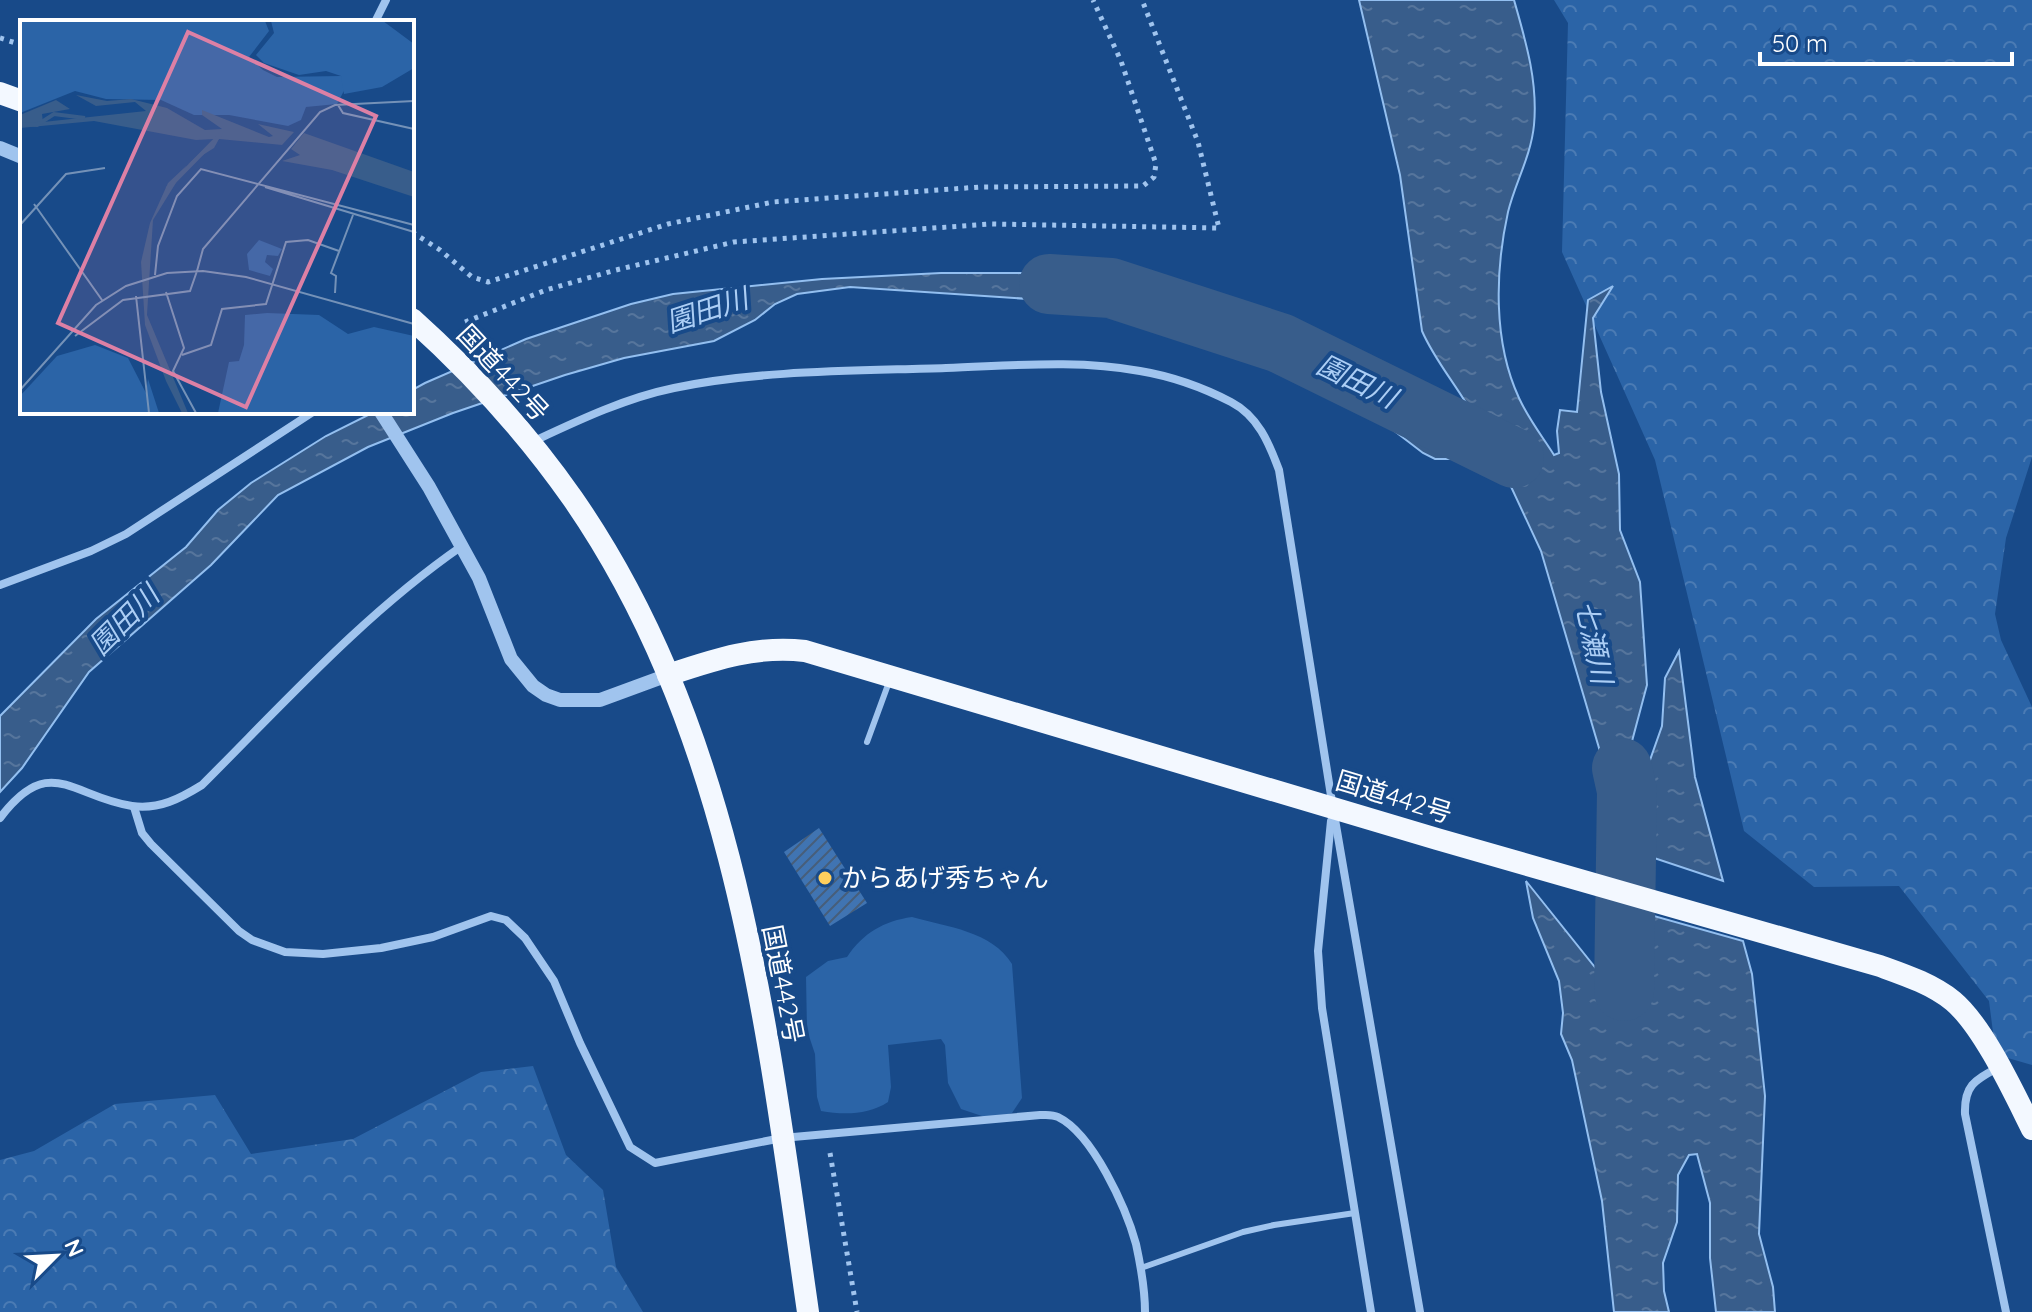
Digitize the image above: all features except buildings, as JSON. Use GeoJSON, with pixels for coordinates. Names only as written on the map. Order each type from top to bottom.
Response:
{"type":"FeatureCollection","features":[{"type":"Feature","properties":{"kind":"highway"},"geometry":{"type":"LineString","coordinates":[[0,93],[20,100]]}},
{"type":"Feature","properties":{"kind":"highway","name":"国道442号"},"geometry":{"type":"LineString","coordinates":[[414,321],[524,436],[575,502],[638,610],[668,675],[692,736],[726,849],[754,973],[808,1312]]}},
{"type":"Feature","properties":{"kind":"highway","name":"国道442号"},"geometry":{"type":"LineString","coordinates":[[668,675],[749,651],[786,649],[814,653],[1437,839],[1880,966],[1911,977],[1954,1002],[1976,1029],[2032,1129]]}},
{"type":"Feature","properties":{"kind":"street"},"geometry":{"type":"LineString","coordinates":[[376,20],[386,0]]}},
{"type":"Feature","properties":{"kind":"street"},"geometry":{"type":"LineString","coordinates":[[0,148],[20,156]]}},
{"type":"Feature","properties":{"kind":"street"},"geometry":{"type":"LineString","coordinates":[[524,436],[674,388],[710,382],[872,370],[1053,365],[1108,367],[1173,379],[1232,403],[1247,413],[1266,437],[1279,470],[1333,808],[1420,1312]]}},
{"type":"Feature","properties":{"kind":"street"},"geometry":{"type":"LineString","coordinates":[[0,585],[91,551],[126,534],[310,414]]}},
{"type":"Feature","properties":{"kind":"street"},"geometry":{"type":"LineString","coordinates":[[382,414],[462,546],[520,674],[546,695],[579,701],[600,700],[668,675]]}},
{"type":"Feature","properties":{"kind":"street"},"geometry":{"type":"LineString","coordinates":[[0,818],[29,788],[51,782],[64,783],[134,807],[166,804],[202,785],[332,654],[423,573],[462,546]]}},
{"type":"Feature","properties":{"kind":"street"},"geometry":{"type":"LineString","coordinates":[[134,807],[142,833],[151,844],[239,931],[271,949],[303,954],[350,952],[433,937],[491,916],[506,920],[525,938],[554,981],[630,1147],[655,1163],[782,1138],[826,1133],[1040,1115],[1061,1118],[1083,1140],[1118,1195],[1135,1241],[1145,1286],[1145,1312]]}},
{"type":"Feature","properties":{"kind":"street"},"geometry":{"type":"LineString","coordinates":[[1333,808],[1318,951],[1322,1008],[1371,1312]]}},
{"type":"Feature","properties":{"kind":"street"},"geometry":{"type":"LineString","coordinates":[[1999,1067],[1973,1083],[1964,1098],[2006,1312]]}},
{"type":"Feature","properties":{"kind":"lane"},"geometry":{"type":"LineString","coordinates":[[867,742],[891,675]]}},
{"type":"Feature","properties":{"kind":"lane"},"geometry":{"type":"LineString","coordinates":[[1141,1268],[1243,1232],[1355,1213]]}},
{"type":"Feature","properties":{"kind":"path"},"geometry":{"type":"LineString","coordinates":[[414,233],[440,250],[478,282],[488,282],[668,224],[773,202],[980,187],[1143,186],[1154,177],[1156,164],[1121,61],[1093,0]]}},
{"type":"Feature","properties":{"kind":"path"},"geometry":{"type":"LineString","coordinates":[[465,322],[546,290],[734,242],[991,224],[1219,228],[1198,142],[1142,0]]}},
{"type":"Feature","properties":{"kind":"path"},"geometry":{"type":"LineString","coordinates":[[0,38],[20,44]]}},
{"type":"Feature","properties":{"kind":"path"},"geometry":{"type":"LineString","coordinates":[[826,1133],[857,1312]]}},
{"type":"Feature","properties":{"kind":"green space"},"geometry":{"type":"Polygon","coordinates":[[[1554,0],[2032,0],[2032,457],[2006,538],[1995,614],[2001,640],[2032,707],[2032,1065],[2001,1056],[1993,1032],[1989,1001],[1899,886],[1814,887],[1744,831],[1655,460],[1562,252],[1568,23],[1554,0]]]}},
{"type":"Feature","properties":{"kind":"green space"},"geometry":{"type":"Polygon","coordinates":[[[912,917],[981,937],[993,944],[1012,964],[1022,1098],[1012,1113],[991,1119],[961,1109],[948,1083],[945,1045],[941,1039],[888,1045],[891,1087],[888,1102],[856,1113],[821,1111],[817,1097],[815,1054],[807,1030],[806,977],[828,961],[847,957],[860,941],[875,930],[912,917]]]}},
{"type":"Feature","properties":{"kind":"green space"},"geometry":{"type":"Polygon","coordinates":[[[533,1066],[566,1155],[603,1190],[616,1267],[643,1312],[0,1312],[0,1160],[34,1151],[115,1104],[215,1095],[251,1154],[353,1139],[481,1072],[533,1066]]]}},
{"type":"Feature","properties":{"kind":"water"},"geometry":{"type":"Polygon","coordinates":[[[1359,0],[1514,0],[1530,62],[1535,109],[1526,159],[1508,212],[1501,258],[1499,306],[1504,354],[1531,420],[1554,455],[1559,453],[1557,431],[1560,410],[1577,412],[1588,300],[1613,286],[1593,318],[1601,392],[1619,474],[1620,530],[1640,582],[1647,685],[1631,745],[1644,777],[1662,726],[1665,678],[1679,651],[1695,777],[1723,881],[1618,846],[1599,748],[1541,551],[1507,478],[1492,462],[1482,459],[1435,459],[1371,413],[1347,386],[1295,355],[1255,344],[1209,339],[1119,319],[1085,307],[1044,300],[850,287],[797,294],[714,341],[624,358],[453,413],[368,447],[278,495],[211,565],[89,672],[22,768],[0,792],[0,716],[96,619],[186,547],[218,510],[251,483],[326,436],[370,414],[414,414],[414,389],[425,383],[526,339],[631,304],[673,294],[822,279],[941,273],[1103,276],[1120,283],[1143,308],[1154,315],[1230,321],[1295,333],[1323,345],[1378,399],[1429,434],[1467,439],[1482,435],[1422,331],[1400,175],[1359,0]]]}},
{"type":"Feature","properties":{"kind":"water"},"geometry":{"type":"Polygon","coordinates":[[[1526,881],[1598,971],[1610,978],[1617,960],[1615,905],[1743,941],[1752,974],[1765,1096],[1759,1234],[1773,1287],[1775,1312],[1716,1312],[1710,1258],[1710,1203],[1697,1154],[1689,1155],[1678,1175],[1677,1222],[1663,1263],[1664,1291],[1669,1312],[1614,1312],[1602,1201],[1572,1060],[1561,1034],[1563,1013],[1559,981],[1533,918],[1526,881]]]}},
{"type":"Feature","properties":{"kind":"waterway","name":"園田川"},"geometry":{"type":"LineString","coordinates":[[1049,284],[1111,288],[1280,343],[1514,458]]}},
{"type":"Feature","properties":{"kind":"waterway","name":"七瀬川"},"geometry":{"type":"LineString","coordinates":[[1622,768],[1627,791],[1624,991]]}},
{"type":"Feature","properties":{"kind":"place","name":"からあげ秀ちゃん"},"geometry":{"type":"Point","coordinates":[825,878]}}]}
